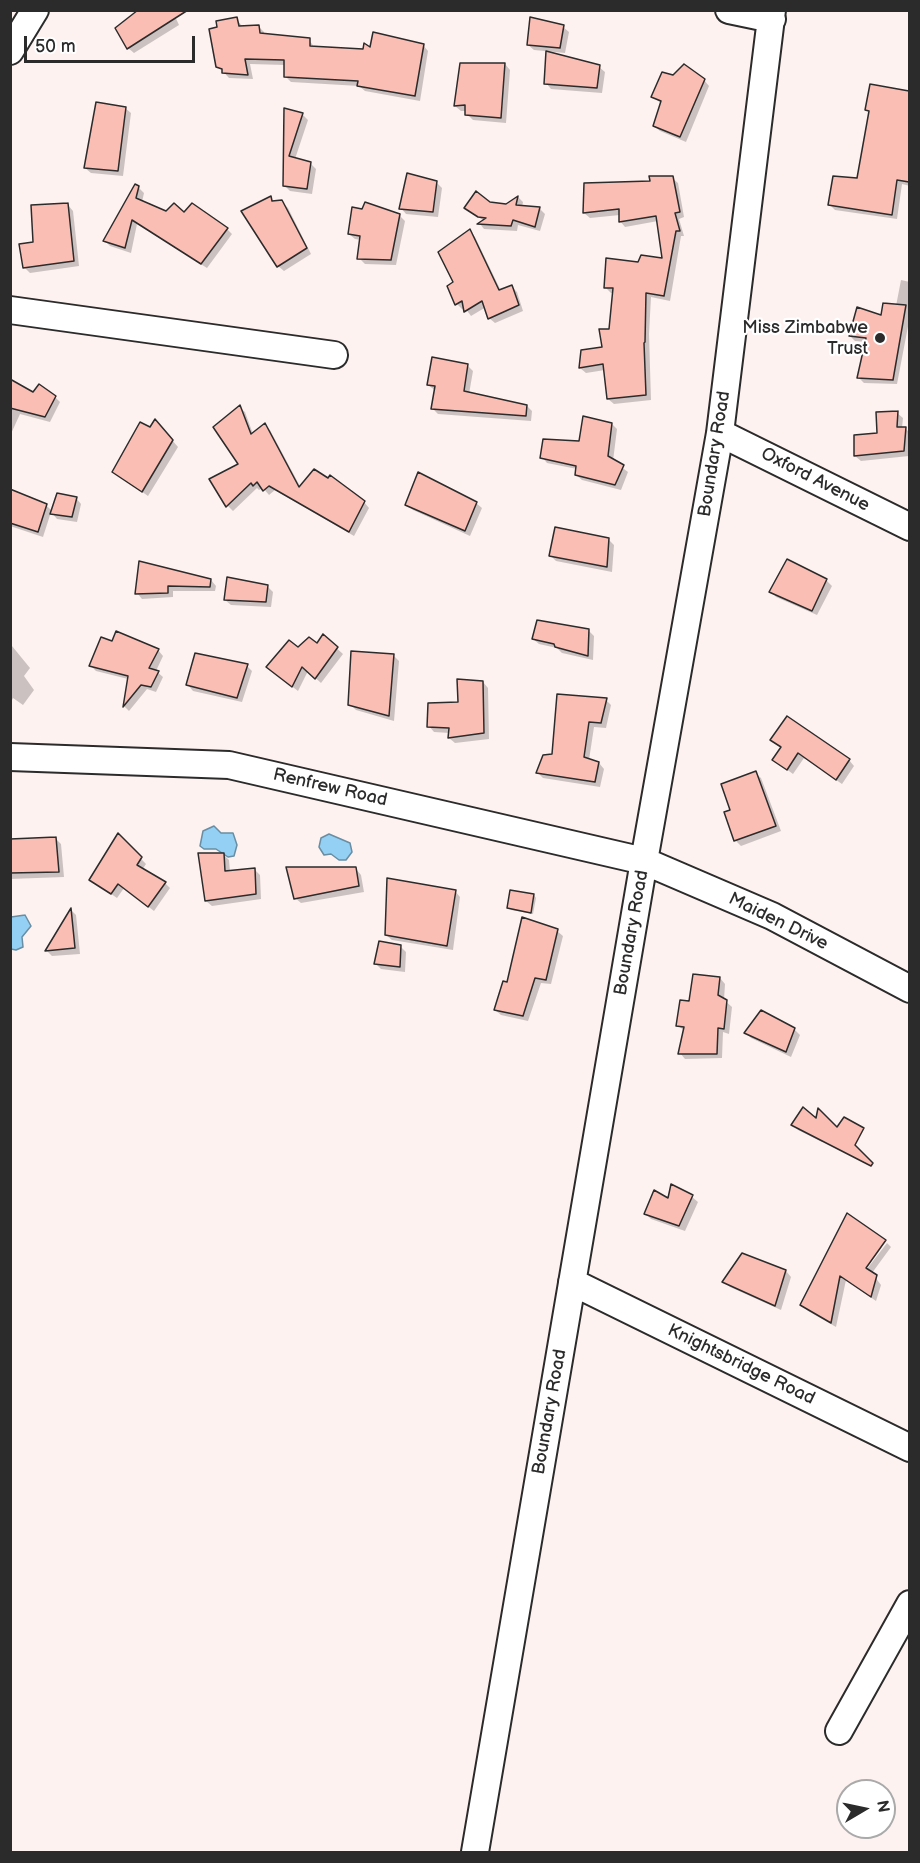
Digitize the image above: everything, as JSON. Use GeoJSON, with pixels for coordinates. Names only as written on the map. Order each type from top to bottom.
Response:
{"type":"FeatureCollection","features":[{"type":"Feature","properties":{"kind":"street"},"geometry":{"type":"LineString","coordinates":[[10,51],[35,10]]}},
{"type":"Feature","properties":{"kind":"street"},"geometry":{"type":"LineString","coordinates":[[729,10],[772,15]]}},
{"type":"Feature","properties":{"kind":"street","name":"Boundary Road"},"geometry":{"type":"LineString","coordinates":[[475,1852],[644,861],[720,433],[772,15]]}},
{"type":"Feature","properties":{"kind":"street"},"geometry":{"type":"LineString","coordinates":[[10,310],[334,355]]}},
{"type":"Feature","properties":{"kind":"street","name":"Oxford Avenue"},"geometry":{"type":"LineString","coordinates":[[720,433],[909,527]]}},
{"type":"Feature","properties":{"kind":"street","name":"Renfrew Road"},"geometry":{"type":"LineString","coordinates":[[10,757],[229,765],[644,861]]}},
{"type":"Feature","properties":{"kind":"street","name":"Maiden Drive"},"geometry":{"type":"LineString","coordinates":[[644,861],[772,916],[909,988]]}},
{"type":"Feature","properties":{"kind":"street","name":"Knightsbridge Road"},"geometry":{"type":"LineString","coordinates":[[573,1282],[909,1448]]}},
{"type":"Feature","properties":{"kind":"street"},"geometry":{"type":"LineString","coordinates":[[839,1731],[909,1604]]}},
{"type":"Feature","properties":{"kind":"water"},"geometry":{"type":"Polygon","coordinates":[[[214,826],[221,833],[233,833],[237,845],[234,856],[228,857],[216,849],[204,849],[200,846],[203,831],[214,826]]]}},
{"type":"Feature","properties":{"kind":"water"},"geometry":{"type":"Polygon","coordinates":[[[329,834],[350,843],[352,852],[346,860],[339,860],[331,854],[324,855],[319,847],[321,838],[329,834]]]}},
{"type":"Feature","properties":{"kind":"water"},"geometry":{"type":"Polygon","coordinates":[[[25,915],[31,926],[22,937],[23,947],[16,950],[11,949],[11,917],[25,915]]]}},
{"type":"Feature","properties":{"kind":"building"},"geometry":{"type":"Polygon","coordinates":[[[138,10],[188,10],[127,49],[115,28],[138,10]]]}},
{"type":"Feature","properties":{"kind":"building"},"geometry":{"type":"Polygon","coordinates":[[[237,17],[239,26],[259,25],[260,33],[310,38],[310,46],[363,49],[364,43],[370,47],[373,32],[424,44],[415,96],[357,86],[358,81],[284,77],[284,60],[245,59],[248,75],[222,73],[222,69],[216,67],[209,29],[217,27],[216,21],[237,17]]]}},
{"type":"Feature","properties":{"kind":"building"},"geometry":{"type":"Polygon","coordinates":[[[530,17],[564,25],[560,48],[527,45],[530,17]]]}},
{"type":"Feature","properties":{"kind":"building"},"geometry":{"type":"Polygon","coordinates":[[[546,51],[600,65],[597,88],[544,84],[546,51]]]}},
{"type":"Feature","properties":{"kind":"building"},"geometry":{"type":"Polygon","coordinates":[[[460,63],[505,63],[501,118],[465,115],[465,105],[454,106],[460,63]]]}},
{"type":"Feature","properties":{"kind":"building"},"geometry":{"type":"Polygon","coordinates":[[[684,64],[705,79],[680,137],[653,126],[661,101],[651,97],[662,72],[673,75],[684,64]]]}},
{"type":"Feature","properties":{"kind":"building"},"geometry":{"type":"Polygon","coordinates":[[[870,84],[909,91],[909,182],[897,180],[892,215],[828,205],[833,176],[857,178],[869,111],[865,110],[870,84]]]}},
{"type":"Feature","properties":{"kind":"building"},"geometry":{"type":"Polygon","coordinates":[[[96,102],[126,107],[118,171],[84,168],[96,102]]]}},
{"type":"Feature","properties":{"kind":"building"},"geometry":{"type":"Polygon","coordinates":[[[284,108],[303,113],[289,156],[311,162],[307,189],[283,186],[284,108]]]}},
{"type":"Feature","properties":{"kind":"building"},"geometry":{"type":"Polygon","coordinates":[[[407,173],[437,181],[433,212],[399,209],[407,173]]]}},
{"type":"Feature","properties":{"kind":"building"},"geometry":{"type":"Polygon","coordinates":[[[649,176],[673,176],[680,212],[675,213],[680,231],[676,231],[664,296],[646,293],[644,343],[646,395],[607,399],[603,364],[579,368],[581,350],[602,347],[599,329],[609,329],[613,288],[604,288],[606,258],[638,262],[641,255],[662,258],[656,216],[619,222],[619,209],[583,213],[584,183],[650,181],[649,176]]]}},
{"type":"Feature","properties":{"kind":"building"},"geometry":{"type":"Polygon","coordinates":[[[135,184],[139,186],[136,198],[166,211],[174,203],[184,212],[192,203],[228,228],[201,264],[132,220],[125,248],[103,241],[135,184]]]}},
{"type":"Feature","properties":{"kind":"building"},"geometry":{"type":"Polygon","coordinates":[[[476,191],[490,202],[506,204],[518,196],[516,205],[540,207],[535,227],[513,220],[511,226],[477,224],[486,218],[478,217],[464,208],[476,191]]]}},
{"type":"Feature","properties":{"kind":"building"},"geometry":{"type":"Polygon","coordinates":[[[271,196],[272,201],[282,200],[307,248],[277,267],[241,211],[271,196]]]}},
{"type":"Feature","properties":{"kind":"building"},"geometry":{"type":"Polygon","coordinates":[[[365,202],[400,214],[391,260],[357,259],[360,236],[348,234],[352,207],[362,209],[365,202]]]}},
{"type":"Feature","properties":{"kind":"building"},"geometry":{"type":"Polygon","coordinates":[[[68,203],[74,261],[23,268],[19,244],[33,242],[31,205],[68,203]]]}},
{"type":"Feature","properties":{"kind":"building"},"geometry":{"type":"Polygon","coordinates":[[[470,229],[499,290],[512,285],[519,305],[488,319],[482,301],[464,312],[462,301],[455,305],[447,286],[453,282],[438,252],[470,229]]]}},
{"type":"Feature","properties":{"kind":"building"},"geometry":{"type":"Polygon","coordinates":[[[883,303],[906,305],[893,380],[857,378],[866,338],[849,336],[857,307],[881,315],[883,303]]]}},
{"type":"Feature","properties":{"kind":"building"},"geometry":{"type":"Polygon","coordinates":[[[432,357],[468,364],[464,391],[527,405],[526,416],[431,409],[435,386],[427,385],[432,357]]]}},
{"type":"Feature","properties":{"kind":"building"},"geometry":{"type":"Polygon","coordinates":[[[10,379],[33,392],[39,384],[56,396],[45,417],[10,408],[10,379]]]}},
{"type":"Feature","properties":{"kind":"building"},"geometry":{"type":"Polygon","coordinates":[[[240,405],[251,434],[265,423],[299,487],[314,469],[328,478],[330,475],[365,501],[349,532],[269,486],[263,491],[257,482],[253,486],[251,483],[226,507],[209,479],[238,464],[213,427],[240,405]]]}},
{"type":"Feature","properties":{"kind":"building"},"geometry":{"type":"Polygon","coordinates":[[[898,411],[897,427],[906,427],[904,451],[854,456],[854,435],[877,433],[876,412],[898,411]]]}},
{"type":"Feature","properties":{"kind":"building"},"geometry":{"type":"Polygon","coordinates":[[[583,416],[612,423],[608,456],[624,465],[615,485],[575,475],[576,466],[540,458],[543,439],[579,441],[583,416]]]}},
{"type":"Feature","properties":{"kind":"building"},"geometry":{"type":"Polygon","coordinates":[[[155,419],[173,440],[142,492],[112,472],[140,422],[150,427],[155,419]]]}},
{"type":"Feature","properties":{"kind":"building"},"geometry":{"type":"Polygon","coordinates":[[[418,472],[477,502],[465,531],[405,505],[418,472]]]}},
{"type":"Feature","properties":{"kind":"building"},"geometry":{"type":"Polygon","coordinates":[[[10,489],[47,504],[38,532],[10,523],[10,489]]]}},
{"type":"Feature","properties":{"kind":"building"},"geometry":{"type":"Polygon","coordinates":[[[57,493],[77,497],[72,517],[50,514],[57,493]]]}},
{"type":"Feature","properties":{"kind":"building"},"geometry":{"type":"Polygon","coordinates":[[[555,527],[609,538],[607,567],[549,556],[555,527]]]}},
{"type":"Feature","properties":{"kind":"building"},"geometry":{"type":"Polygon","coordinates":[[[787,559],[827,579],[812,611],[769,592],[787,559]]]}},
{"type":"Feature","properties":{"kind":"building"},"geometry":{"type":"Polygon","coordinates":[[[139,561],[211,579],[210,587],[168,586],[168,593],[135,594],[139,561]]]}},
{"type":"Feature","properties":{"kind":"building"},"geometry":{"type":"Polygon","coordinates":[[[227,577],[268,585],[266,602],[224,600],[227,577]]]}},
{"type":"Feature","properties":{"kind":"building"},"geometry":{"type":"Polygon","coordinates":[[[537,620],[589,629],[588,656],[532,639],[537,620]]]}},
{"type":"Feature","properties":{"kind":"building"},"geometry":{"type":"Polygon","coordinates":[[[116,631],[159,649],[149,668],[159,671],[151,687],[141,685],[123,707],[128,676],[89,666],[101,637],[112,641],[116,631]]]}},
{"type":"Feature","properties":{"kind":"building"},"geometry":{"type":"Polygon","coordinates":[[[323,634],[338,647],[315,679],[302,667],[292,687],[266,667],[289,640],[298,647],[309,637],[317,643],[323,634]]]}},
{"type":"Feature","properties":{"kind":"building"},"geometry":{"type":"Polygon","coordinates":[[[351,651],[394,654],[389,716],[348,705],[351,651]]]}},
{"type":"Feature","properties":{"kind":"building"},"geometry":{"type":"Polygon","coordinates":[[[195,653],[248,664],[237,698],[186,685],[195,653]]]}},
{"type":"Feature","properties":{"kind":"building"},"geometry":{"type":"Polygon","coordinates":[[[457,679],[483,681],[484,733],[448,738],[449,728],[427,727],[428,703],[458,702],[457,679]]]}},
{"type":"Feature","properties":{"kind":"building"},"geometry":{"type":"Polygon","coordinates":[[[557,694],[607,698],[601,723],[589,722],[584,757],[599,762],[595,782],[536,773],[543,755],[552,754],[557,694]]]}},
{"type":"Feature","properties":{"kind":"building"},"geometry":{"type":"Polygon","coordinates":[[[787,716],[850,759],[836,780],[798,753],[787,770],[772,760],[781,747],[770,740],[787,716]]]}},
{"type":"Feature","properties":{"kind":"building"},"geometry":{"type":"Polygon","coordinates":[[[756,771],[776,826],[734,841],[724,812],[730,810],[721,784],[756,771]]]}},
{"type":"Feature","properties":{"kind":"building"},"geometry":{"type":"Polygon","coordinates":[[[118,833],[142,857],[137,865],[166,882],[148,907],[118,884],[111,894],[89,880],[118,833]]]}},
{"type":"Feature","properties":{"kind":"building"},"geometry":{"type":"Polygon","coordinates":[[[56,837],[59,872],[10,873],[10,839],[56,837]]]}},
{"type":"Feature","properties":{"kind":"building"},"geometry":{"type":"Polygon","coordinates":[[[198,853],[224,853],[225,871],[255,868],[256,894],[205,901],[198,853]]]}},
{"type":"Feature","properties":{"kind":"building"},"geometry":{"type":"Polygon","coordinates":[[[286,867],[356,867],[359,886],[294,899],[286,867]]]}},
{"type":"Feature","properties":{"kind":"building"},"geometry":{"type":"Polygon","coordinates":[[[387,878],[456,890],[447,946],[385,935],[387,878]]]}},
{"type":"Feature","properties":{"kind":"building"},"geometry":{"type":"Polygon","coordinates":[[[510,890],[534,894],[531,913],[507,908],[510,890]]]}},
{"type":"Feature","properties":{"kind":"building"},"geometry":{"type":"Polygon","coordinates":[[[71,908],[75,948],[45,951],[71,908]]]}},
{"type":"Feature","properties":{"kind":"building"},"geometry":{"type":"Polygon","coordinates":[[[522,917],[558,929],[546,980],[535,978],[523,1016],[494,1010],[503,981],[507,982],[522,917]]]}},
{"type":"Feature","properties":{"kind":"building"},"geometry":{"type":"Polygon","coordinates":[[[379,941],[401,945],[400,967],[374,964],[379,941]]]}},
{"type":"Feature","properties":{"kind":"building"},"geometry":{"type":"Polygon","coordinates":[[[693,974],[720,977],[718,995],[727,1000],[724,1029],[718,1028],[717,1054],[678,1054],[684,1027],[676,1026],[680,1000],[689,1001],[693,974]]]}},
{"type":"Feature","properties":{"kind":"building"},"geometry":{"type":"Polygon","coordinates":[[[761,1010],[795,1028],[786,1052],[744,1033],[761,1010]]]}},
{"type":"Feature","properties":{"kind":"building"},"geometry":{"type":"Polygon","coordinates":[[[803,1107],[816,1118],[818,1108],[837,1127],[844,1117],[864,1128],[855,1145],[873,1163],[871,1166],[791,1125],[803,1107]]]}},
{"type":"Feature","properties":{"kind":"building"},"geometry":{"type":"Polygon","coordinates":[[[671,1184],[693,1195],[679,1226],[644,1214],[654,1190],[668,1198],[671,1184]]]}},
{"type":"Feature","properties":{"kind":"building"},"geometry":{"type":"Polygon","coordinates":[[[847,1213],[886,1240],[866,1268],[877,1275],[871,1297],[840,1276],[831,1323],[800,1305],[847,1213]]]}},
{"type":"Feature","properties":{"kind":"building"},"geometry":{"type":"Polygon","coordinates":[[[742,1253],[786,1270],[775,1306],[722,1282],[742,1253]]]}},
{"type":"Feature","properties":{"kind":"place","name":"Miss Zimbabwe Trust"},"geometry":{"type":"Point","coordinates":[880,338]}}]}
